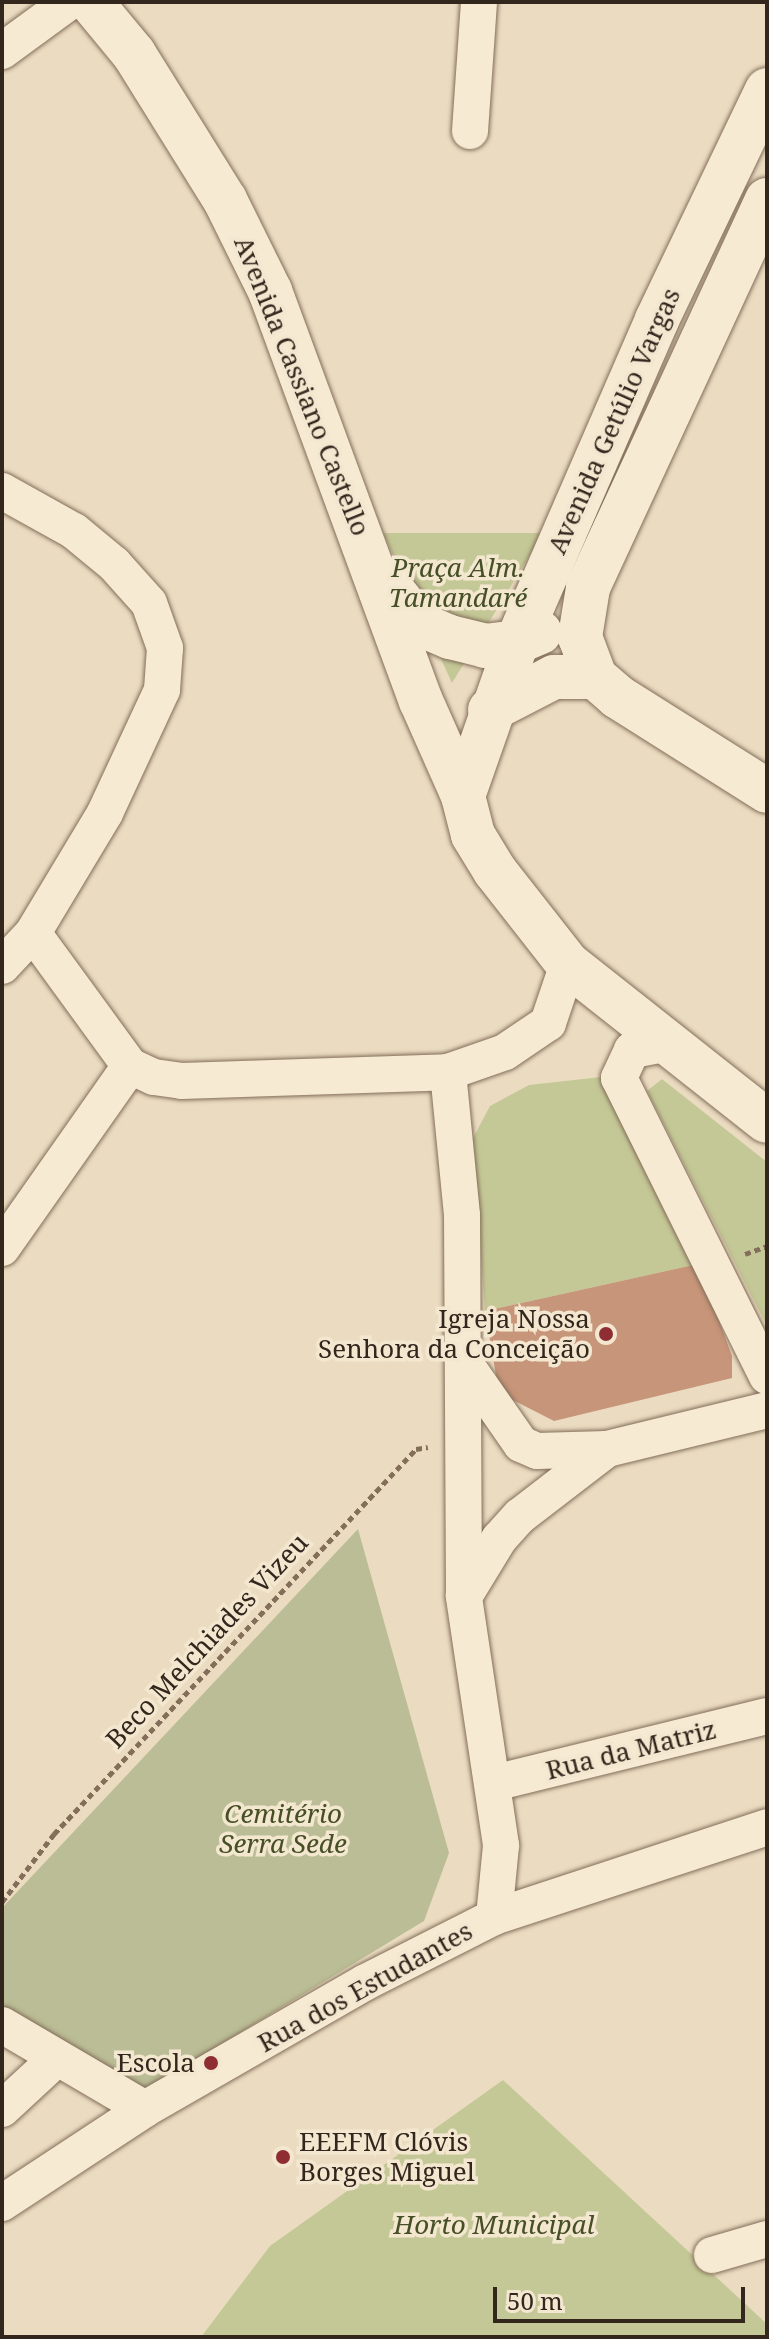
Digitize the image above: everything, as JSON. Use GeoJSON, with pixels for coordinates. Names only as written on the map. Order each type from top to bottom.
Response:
{"type":"FeatureCollection","features":[{"type":"Feature","properties":{"kind":"street"},"geometry":{"type":"LineString","coordinates":[[2,51],[69,2]]}},
{"type":"Feature","properties":{"kind":"street","name":"Avenida Cassiano Castello"},"geometry":{"type":"LineString","coordinates":[[91,2],[134,54],[225,200],[270,291],[375,569],[421,701],[463,796]]}},
{"type":"Feature","properties":{"kind":"street"},"geometry":{"type":"LineString","coordinates":[[470,131],[479,2]]}},
{"type":"Feature","properties":{"kind":"street","name":"Avenida Getúlio Vargas"},"geometry":{"type":"LineString","coordinates":[[463,796],[490,710],[517,642],[657,320],[767,90]]}},
{"type":"Feature","properties":{"kind":"street","name":"Avenida Getúlio Vargas"},"geometry":{"type":"LineString","coordinates":[[595,677],[584,655],[581,611],[705,343],[767,200]]}},
{"type":"Feature","properties":{"kind":"street"},"geometry":{"type":"LineString","coordinates":[[657,320],[705,343]]}},
{"type":"Feature","properties":{"kind":"street"},"geometry":{"type":"LineString","coordinates":[[2,491],[74,531],[114,564],[149,603],[165,648],[162,690],[142,739],[105,813],[33,933],[2,966]]}},
{"type":"Feature","properties":{"kind":"street"},"geometry":{"type":"LineString","coordinates":[[375,569],[419,624],[485,646],[517,642],[581,611]]}},
{"type":"Feature","properties":{"kind":"street"},"geometry":{"type":"LineString","coordinates":[[490,710],[554,677],[595,677],[618,697],[767,791]]}},
{"type":"Feature","properties":{"kind":"street"},"geometry":{"type":"LineString","coordinates":[[463,796],[473,835],[495,871],[568,964],[767,1121]]}},
{"type":"Feature","properties":{"kind":"street"},"geometry":{"type":"LineString","coordinates":[[33,933],[130,1066],[154,1077],[181,1081],[448,1072],[505,1052],[548,1023],[568,964]]}},
{"type":"Feature","properties":{"kind":"street"},"geometry":{"type":"LineString","coordinates":[[669,1043],[632,1050],[619,1078],[767,1376]]}},
{"type":"Feature","properties":{"kind":"street"},"geometry":{"type":"LineString","coordinates":[[2,1248],[130,1066]]}},
{"type":"Feature","properties":{"kind":"street","name":"Rua dos Estudantes"},"geometry":{"type":"LineString","coordinates":[[2,2203],[145,2109],[364,1983],[494,1917],[501,1845],[464,1596],[462,1215],[448,1072]]}},
{"type":"Feature","properties":{"kind":"street"},"geometry":{"type":"LineString","coordinates":[[464,1362],[521,1444],[537,1451],[607,1449],[767,1410]]}},
{"type":"Feature","properties":{"kind":"street"},"geometry":{"type":"LineString","coordinates":[[464,1596],[509,1527],[607,1449]]}},
{"type":"Feature","properties":{"kind":"street","name":"Rua da Matriz"},"geometry":{"type":"LineString","coordinates":[[494,1783],[767,1716]]}},
{"type":"Feature","properties":{"kind":"street"},"geometry":{"type":"LineString","coordinates":[[494,1917],[767,1827]]}},
{"type":"Feature","properties":{"kind":"street"},"geometry":{"type":"LineString","coordinates":[[2,2025],[145,2109]]}},
{"type":"Feature","properties":{"kind":"street"},"geometry":{"type":"LineString","coordinates":[[2,2109],[57,2058]]}},
{"type":"Feature","properties":{"kind":"street"},"geometry":{"type":"LineString","coordinates":[[712,2255],[767,2239]]}},
{"type":"Feature","properties":{"kind":"path","name":"Beco Melchiades Vizeu"},"geometry":{"type":"LineString","coordinates":[[2,1902],[54,1834],[416,1449],[464,1441]]}},
{"type":"Feature","properties":{"kind":"green space","name":"Praça Alm. Tamandaré"},"geometry":{"type":"Polygon","coordinates":[[[383,533],[543,533],[452,683],[383,533]]]}},
{"type":"Feature","properties":{"kind":"green space"},"geometry":{"type":"Polygon","coordinates":[[[601,1077],[698,1264],[485,1311],[472,1140],[490,1106],[529,1085],[601,1077]]]}},
{"type":"Feature","properties":{"kind":"green space"},"geometry":{"type":"Polygon","coordinates":[[[662,1079],[767,1162],[767,1326],[647,1091],[662,1079]]]}},
{"type":"Feature","properties":{"kind":"green space","name":"Cemitério Serra Sede"},"geometry":{"type":"Polygon","coordinates":[[[358,1529],[449,1853],[424,1921],[114,2109],[2,2041],[2,1908],[358,1529]]]}},
{"type":"Feature","properties":{"kind":"green space","name":"Horto Municipal"},"geometry":{"type":"Polygon","coordinates":[[[503,2080],[767,2324],[767,2337],[201,2337],[270,2246],[503,2080]]]}},
{"type":"Feature","properties":{"kind":"building","name":"Igreja Nossa Senhora da Conceição"},"geometry":{"type":"Polygon","coordinates":[[[698,1264],[732,1356],[732,1378],[554,1421],[499,1393],[485,1311],[698,1264]]]}},
{"type":"Feature","properties":{"kind":"place","name":"Igreja Nossa Senhora da Conceição"},"geometry":{"type":"Point","coordinates":[606,1334]}},
{"type":"Feature","properties":{"kind":"place","name":"Escola"},"geometry":{"type":"Point","coordinates":[211,2063]}},
{"type":"Feature","properties":{"kind":"place","name":"EEEFM Clóvis Borges Miguel"},"geometry":{"type":"Point","coordinates":[283,2157]}}]}
